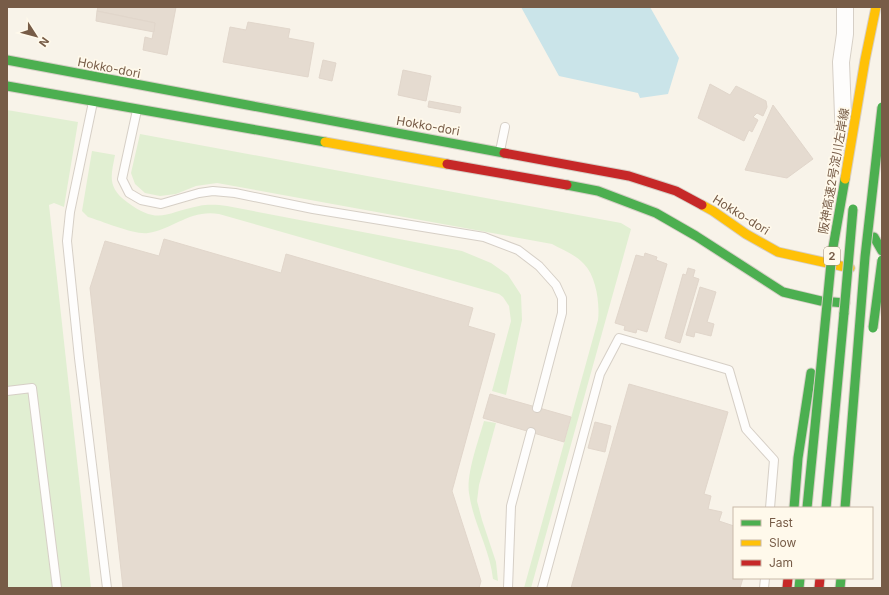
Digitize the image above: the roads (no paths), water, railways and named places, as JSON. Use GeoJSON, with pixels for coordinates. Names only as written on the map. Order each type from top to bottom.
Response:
{"type":"FeatureCollection","features":[{"type":"Feature","properties":{"kind":"main road"},"geometry":{"type":"LineString","coordinates":[[794,507],[798,458],[844,142],[870,7]]}},
{"type":"Feature","properties":{"kind":"main road","name":"阪神高速2号淀川左岸線"},"geometry":{"type":"LineString","coordinates":[[807,507],[832,253],[865,60],[876,7]]}},
{"type":"Feature","properties":{"kind":"main road","name":"Hokko-dori"},"geometry":{"type":"LineString","coordinates":[[7,60],[226,102],[612,172],[654,182],[676,191],[713,211],[746,234],[778,252],[882,275]]}},
{"type":"Feature","properties":{"kind":"main road"},"geometry":{"type":"LineString","coordinates":[[856,170],[865,60]]}},
{"type":"Feature","properties":{"kind":"main road"},"geometry":{"type":"LineString","coordinates":[[7,86],[598,191],[656,213],[696,236],[783,292],[820,301],[882,306]]}},
{"type":"Feature","properties":{"kind":"main road"},"geometry":{"type":"LineString","coordinates":[[845,507],[863,281],[873,176],[882,107]]}},
{"type":"Feature","properties":{"kind":"main road"},"geometry":{"type":"LineString","coordinates":[[850,507],[859,354],[864,305],[882,184]]}},
{"type":"Feature","properties":{"kind":"main road"},"geometry":{"type":"LineString","coordinates":[[826,507],[853,202]]}},
{"type":"Feature","properties":{"kind":"main road"},"geometry":{"type":"LineString","coordinates":[[874,237],[882,251]]}},
{"type":"Feature","properties":{"kind":"main road"},"geometry":{"type":"LineString","coordinates":[[872,337],[882,260]]}},
{"type":"Feature","properties":{"kind":"main road"},"geometry":{"type":"LineString","coordinates":[[850,507],[862,414]]}},
{"type":"Feature","properties":{"kind":"street"},"geometry":{"type":"LineString","coordinates":[[844,142],[841,62],[845,34],[845,7]]}},
{"type":"Feature","properties":{"kind":"lane"},"geometry":{"type":"LineString","coordinates":[[93,101],[70,212],[67,241],[79,358],[107,588]]}},
{"type":"Feature","properties":{"kind":"lane"},"geometry":{"type":"LineString","coordinates":[[137,108],[122,179],[129,193],[141,200],[161,204],[199,193],[212,191],[235,193],[314,209],[484,237],[518,250],[534,262],[556,285],[562,298],[562,313],[537,408]]}},
{"type":"Feature","properties":{"kind":"lane"},"geometry":{"type":"LineString","coordinates":[[499,152],[505,127]]}},
{"type":"Feature","properties":{"kind":"lane"},"geometry":{"type":"LineString","coordinates":[[542,588],[600,374],[619,338],[729,370],[746,429],[774,460],[770,507]]}},
{"type":"Feature","properties":{"kind":"lane"},"geometry":{"type":"LineString","coordinates":[[7,391],[32,388],[57,588]]}},
{"type":"Feature","properties":{"kind":"lane"},"geometry":{"type":"LineString","coordinates":[[508,588],[511,506],[531,432]]}},
{"type":"Feature","properties":{"kind":"water"},"geometry":{"type":"Polygon","coordinates":[[[521,7],[650,7],[679,58],[668,94],[640,98],[638,93],[559,76],[521,7]]]}}]}
